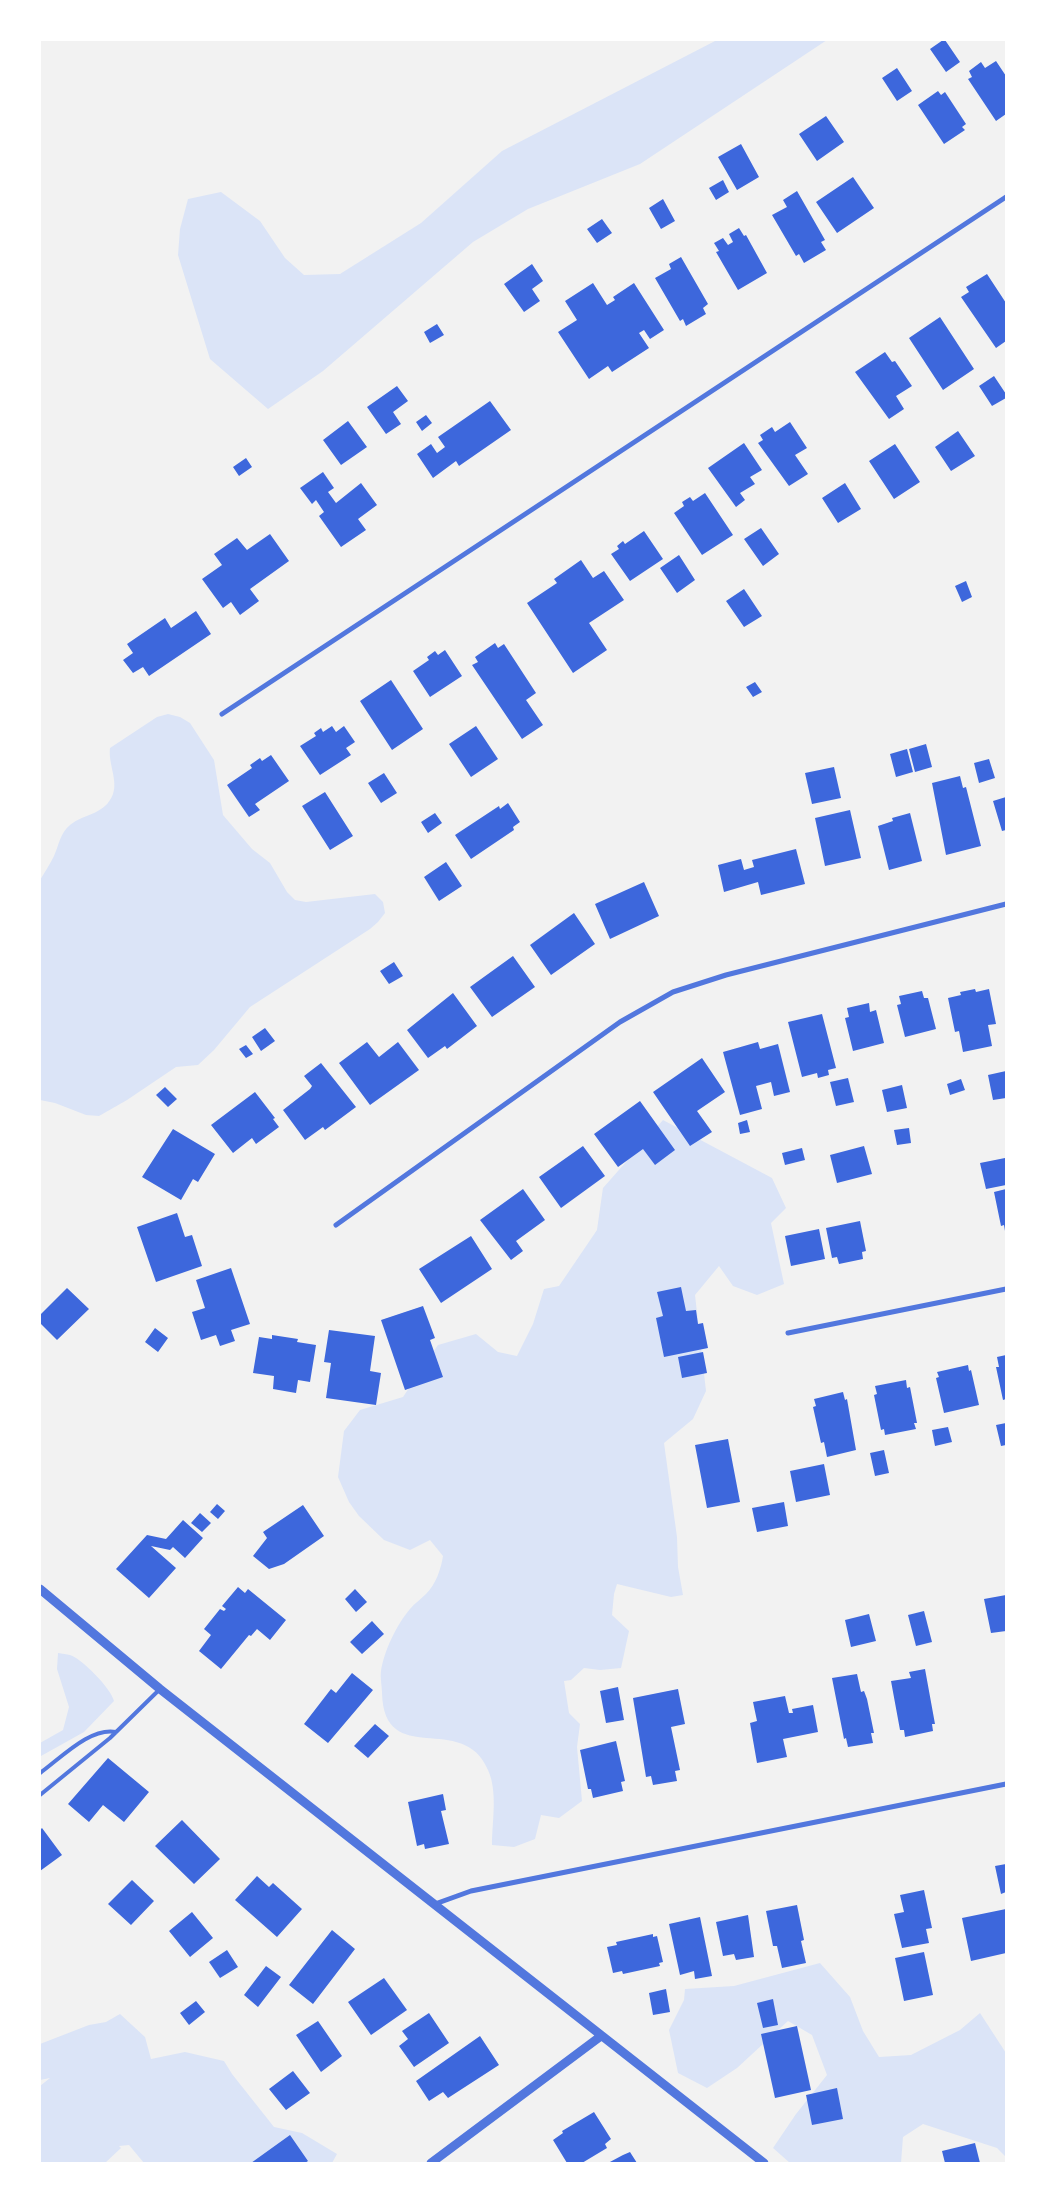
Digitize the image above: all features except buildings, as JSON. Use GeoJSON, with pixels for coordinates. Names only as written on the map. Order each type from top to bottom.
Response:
{"type":"FeatureCollection","features":[{"type":"Feature","properties":{"kind":"street"},"geometry":{"type":"LineString","coordinates":[[222,714],[1006,197]]}},
{"type":"Feature","properties":{"kind":"street"},"geometry":{"type":"LineString","coordinates":[[336,1225],[620,1022],[673,992],[726,975],[1006,904]]}},
{"type":"Feature","properties":{"kind":"street"},"geometry":{"type":"LineString","coordinates":[[788,1333],[1006,1288]]}},
{"type":"Feature","properties":{"kind":"street"},"geometry":{"type":"LineString","coordinates":[[40,1589],[160,1688],[600,2036],[764,2163]]}},
{"type":"Feature","properties":{"kind":"street"},"geometry":{"type":"LineString","coordinates":[[435,1904],[471,1891],[1006,1784]]}},
{"type":"Feature","properties":{"kind":"street"},"geometry":{"type":"LineString","coordinates":[[430,2163],[600,2036]]}},
{"type":"Feature","properties":{"kind":"lane"},"geometry":{"type":"LineString","coordinates":[[40,1795],[116,1732],[160,1688]]}},
{"type":"Feature","properties":{"kind":"lane"},"geometry":{"type":"LineString","coordinates":[[40,1773],[90,1737],[106,1730],[116,1732]]}},
{"type":"Feature","properties":{"kind":"shaded area"},"geometry":{"type":"Polygon","coordinates":[[[717,40],[827,40],[640,164],[528,209],[473,242],[323,371],[268,409],[210,359],[178,255],[180,229],[188,199],[221,192],[260,221],[285,258],[304,275],[340,274],[421,223],[502,151],[717,40]]]}},
{"type":"Feature","properties":{"kind":"shaded area"},"geometry":{"type":"Polygon","coordinates":[[[168,714],[180,717],[190,723],[214,760],[223,815],[252,849],[270,863],[287,892],[295,900],[306,902],[375,894],[383,902],[385,913],[370,929],[250,1007],[214,1050],[198,1065],[176,1067],[127,1100],[99,1116],[86,1115],[55,1103],[40,1100],[40,880],[67,828],[76,821],[100,810],[113,794],[114,783],[110,748],[157,717],[168,714]]]}},
{"type":"Feature","properties":{"kind":"shaded area"},"geometry":{"type":"Polygon","coordinates":[[[663,1120],[772,1178],[786,1208],[771,1223],[784,1284],[757,1295],[733,1286],[719,1266],[695,1295],[706,1391],[693,1419],[664,1443],[683,1595],[671,1597],[617,1584],[612,1615],[629,1631],[621,1668],[600,1670],[584,1668],[571,1680],[564,1681],[569,1713],[580,1724],[577,1747],[582,1801],[559,1818],[541,1815],[535,1839],[514,1847],[492,1845],[493,1788],[488,1770],[476,1753],[461,1743],[410,1735],[396,1729],[386,1716],[381,1676],[385,1655],[400,1622],[433,1586],[443,1556],[430,1540],[410,1550],[384,1540],[359,1516],[349,1502],[338,1477],[344,1431],[360,1410],[403,1397],[438,1345],[476,1334],[498,1352],[517,1356],[533,1324],[544,1289],[559,1286],[597,1230],[603,1188],[663,1120]]]}},
{"type":"Feature","properties":{"kind":"shaded area"},"geometry":{"type":"Polygon","coordinates":[[[58,1653],[70,1655],[88,1668],[108,1689],[114,1701],[84,1732],[41,1756],[40,1743],[63,1730],[69,1707],[57,1669],[58,1653]]]}},
{"type":"Feature","properties":{"kind":"shaded area"},"geometry":{"type":"Polygon","coordinates":[[[820,1963],[850,1997],[863,2031],[879,2057],[911,2055],[960,2030],[980,2013],[1006,2053],[1006,2157],[997,2148],[923,2124],[903,2137],[901,2163],[790,2163],[773,2148],[796,2114],[827,2075],[812,2035],[788,2021],[737,2068],[707,2088],[678,2073],[669,2030],[684,2000],[685,1989],[734,1986],[820,1963]]]}},
{"type":"Feature","properties":{"kind":"shaded area"},"geometry":{"type":"Polygon","coordinates":[[[120,2014],[145,2037],[151,2059],[185,2052],[224,2061],[274,2127],[302,2133],[337,2154],[332,2163],[144,2163],[129,2145],[119,2146],[121,2148],[105,2163],[40,2163],[40,2086],[50,2078],[40,2080],[40,2044],[89,2025],[106,2022],[120,2014]]]}}]}
